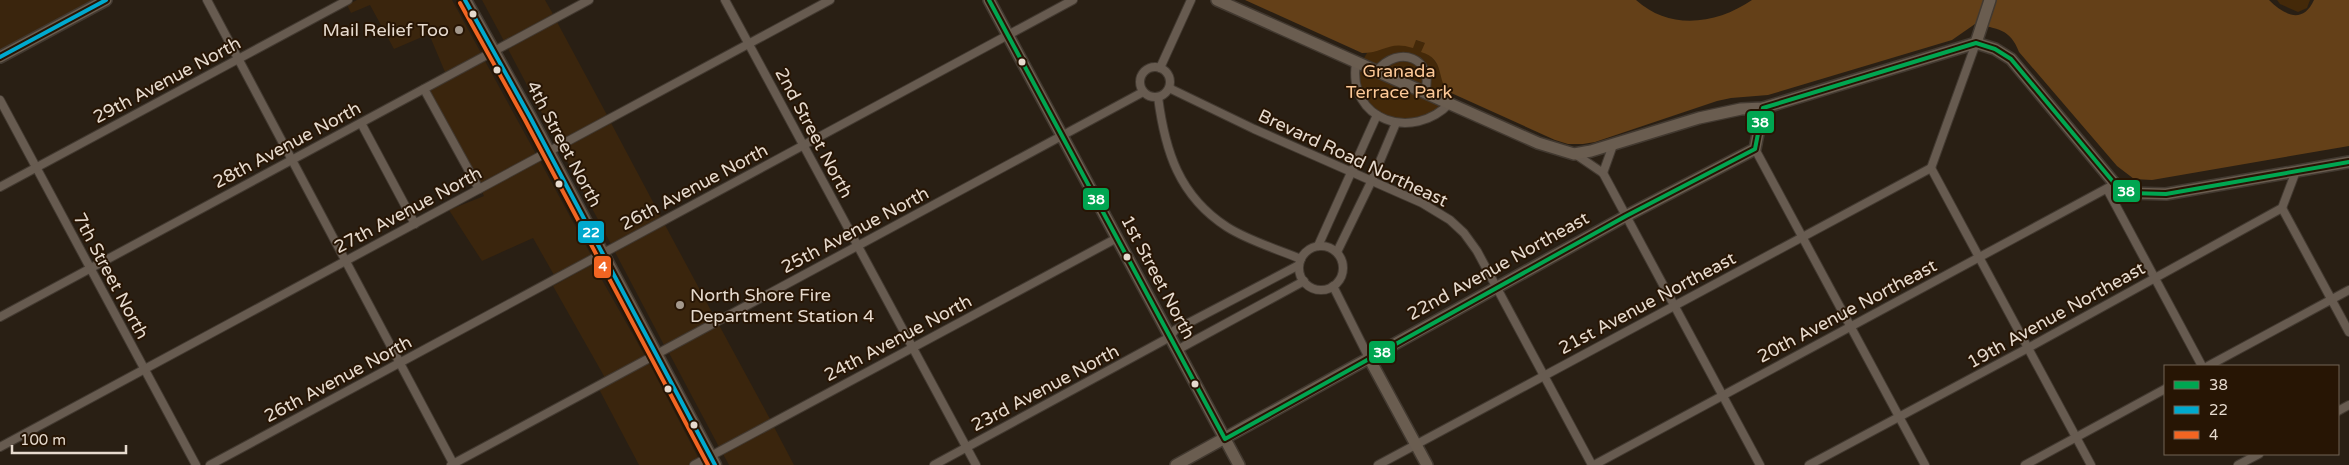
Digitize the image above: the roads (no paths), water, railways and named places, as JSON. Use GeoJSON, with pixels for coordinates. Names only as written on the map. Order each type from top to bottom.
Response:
{"type":"FeatureCollection","features":[{"type":"Feature","properties":{"kind":"main road","name":"4th Street North"},"geometry":{"type":"LineString","coordinates":[[465,0],[713,461]]}},
{"type":"Feature","properties":{"kind":"street"},"geometry":{"type":"LineString","coordinates":[[0,57],[106,0]]}},
{"type":"Feature","properties":{"kind":"street"},"geometry":{"type":"LineString","coordinates":[[208,0],[453,465]]}},
{"type":"Feature","properties":{"kind":"street","name":"29th Avenue North"},"geometry":{"type":"LineString","coordinates":[[0,187],[348,0]]}},
{"type":"Feature","properties":{"kind":"street","name":"28th Avenue North"},"geometry":{"type":"LineString","coordinates":[[0,317],[589,0]]}},
{"type":"Feature","properties":{"kind":"street","name":"2nd Street North"},"geometry":{"type":"LineString","coordinates":[[725,0],[976,465]]}},
{"type":"Feature","properties":{"kind":"street","name":"27th Avenue North"},"geometry":{"type":"LineString","coordinates":[[0,447],[830,0]]}},
{"type":"Feature","properties":{"kind":"street","name":"1st Street North"},"geometry":{"type":"LineString","coordinates":[[989,0],[1239,465]]}},
{"type":"Feature","properties":{"kind":"street","name":"26th Avenue North"},"geometry":{"type":"LineString","coordinates":[[210,465],[1073,0]]}},
{"type":"Feature","properties":{"kind":"street"},"geometry":{"type":"LineString","coordinates":[[1160,68],[1191,0]]}},
{"type":"Feature","properties":{"kind":"street"},"geometry":{"type":"LineString","coordinates":[[1216,0],[1538,143],[1575,154],[1603,173],[1760,465]]}},
{"type":"Feature","properties":{"kind":"street"},"geometry":{"type":"LineString","coordinates":[[1990,0],[1976,44],[1930,168],[2091,465]]}},
{"type":"Feature","properties":{"kind":"street"},"geometry":{"type":"LineString","coordinates":[[1575,154],[1613,145],[1722,112],[1762,108],[1976,44],[1995,49],[2011,59],[2111,186],[2155,278],[2201,365]]}},
{"type":"Feature","properties":{"kind":"street"},"geometry":{"type":"LineString","coordinates":[[1378,71],[1389,60],[1396,57],[1412,58],[1418,62],[1427,76],[1425,92]]}},
{"type":"Feature","properties":{"kind":"street"},"geometry":{"type":"LineString","coordinates":[[1356,63],[1355,83],[1358,94],[1363,103],[1377,115],[1396,123],[1408,124],[1429,119],[1442,112],[1450,103]]}},
{"type":"Feature","properties":{"kind":"street"},"geometry":{"type":"LineString","coordinates":[[1160,68],[1169,77],[1169,88],[1163,95],[1158,97],[1150,96],[1143,92],[1140,85],[1142,76],[1148,69],[1160,68]]}},
{"type":"Feature","properties":{"kind":"street","name":"Brevard Road Northeast"},"geometry":{"type":"LineString","coordinates":[[1169,88],[1422,203],[1450,220],[1464,233],[1477,250],[1593,465]]}},
{"type":"Feature","properties":{"kind":"street"},"geometry":{"type":"LineString","coordinates":[[424,89],[479,189]]}},
{"type":"Feature","properties":{"kind":"street","name":"25th Avenue North"},"geometry":{"type":"LineString","coordinates":[[453,465],[1143,92]]}},
{"type":"Feature","properties":{"kind":"street"},"geometry":{"type":"LineString","coordinates":[[1158,97],[1168,152],[1176,172],[1202,206],[1228,228],[1300,262]]}},
{"type":"Feature","properties":{"kind":"street","name":"7th Street North"},"geometry":{"type":"LineString","coordinates":[[0,100],[196,465]]}},
{"type":"Feature","properties":{"kind":"street"},"geometry":{"type":"LineString","coordinates":[[1762,108],[1755,150],[1925,465]]}},
{"type":"Feature","properties":{"kind":"street"},"geometry":{"type":"LineString","coordinates":[[1318,246],[1377,115]]}},
{"type":"Feature","properties":{"kind":"street"},"geometry":{"type":"LineString","coordinates":[[361,123],[415,224]]}},
{"type":"Feature","properties":{"kind":"street"},"geometry":{"type":"LineString","coordinates":[[1337,252],[1372,180],[1396,123]]}},
{"type":"Feature","properties":{"kind":"street"},"geometry":{"type":"LineString","coordinates":[[1603,173],[1613,145]]}},
{"type":"Feature","properties":{"kind":"street","name":"22nd Avenue Northeast"},"geometry":{"type":"LineString","coordinates":[[1176,465],[1626,216],[1755,150]]}},
{"type":"Feature","properties":{"kind":"street"},"geometry":{"type":"LineString","coordinates":[[2111,186],[2130,193],[2159,194],[2349,162]]}},
{"type":"Feature","properties":{"kind":"street","name":"21st Avenue Northeast"},"geometry":{"type":"LineString","coordinates":[[1378,465],[1930,168]]}},
{"type":"Feature","properties":{"kind":"street"},"geometry":{"type":"LineString","coordinates":[[2296,172],[2282,208],[2349,332]]}},
{"type":"Feature","properties":{"kind":"street","name":"20th Avenue Northeast"},"geometry":{"type":"LineString","coordinates":[[1593,465],[2111,186]]}},
{"type":"Feature","properties":{"kind":"street","name":"19th Avenue Northeast"},"geometry":{"type":"LineString","coordinates":[[1809,465],[2028,348],[2282,208]]}},
{"type":"Feature","properties":{"kind":"street","name":"24th Avenue North"},"geometry":{"type":"LineString","coordinates":[[694,465],[713,461],[912,348],[1116,238]]}},
{"type":"Feature","properties":{"kind":"street"},"geometry":{"type":"LineString","coordinates":[[1318,246],[1330,248],[1337,252],[1343,264],[1342,274],[1332,286],[1316,289],[1304,281],[1300,273],[1300,262],[1310,249],[1318,246]]}},
{"type":"Feature","properties":{"kind":"street","name":"23rd Avenue North"},"geometry":{"type":"LineString","coordinates":[[934,465],[1170,337],[1175,330],[1300,262]]}},
{"type":"Feature","properties":{"kind":"street"},"geometry":{"type":"LineString","coordinates":[[1177,350],[1304,281]]}},
{"type":"Feature","properties":{"kind":"street"},"geometry":{"type":"LineString","coordinates":[[1332,286],[1427,465]]}},
{"type":"Feature","properties":{"kind":"street"},"geometry":{"type":"LineString","coordinates":[[2210,365],[2349,290]]}},
{"type":"Feature","properties":{"kind":"street"},"geometry":{"type":"LineString","coordinates":[[2025,465],[2164,390]]}},
{"type":"Feature","properties":{"kind":"street"},"geometry":{"type":"LineString","coordinates":[[2238,465],[2254,458]]}},
{"type":"Feature","properties":{"kind":"place","name":"Mail Relief Too"},"geometry":{"type":"Point","coordinates":[459,30]}},
{"type":"Feature","properties":{"kind":"place","name":"North Shore Fire Department Station 4"},"geometry":{"type":"Point","coordinates":[680,305]}},
{"type":"Feature","properties":{"kind":"park label","name":"Granada Terrace Park"},"geometry":{"type":"Point","coordinates":[1399,81]}}]}
